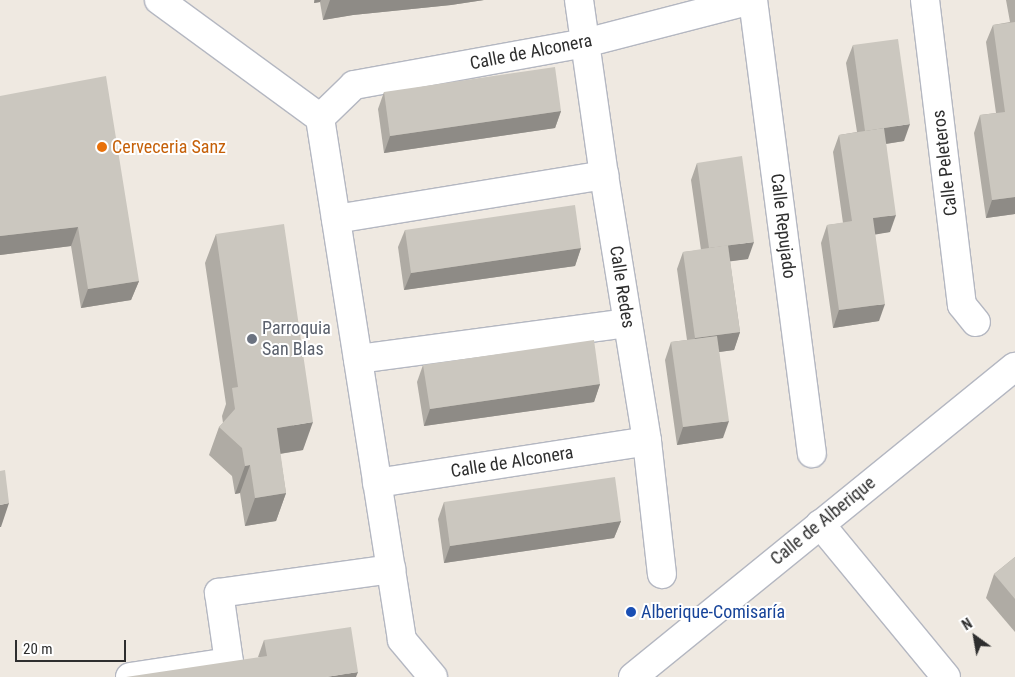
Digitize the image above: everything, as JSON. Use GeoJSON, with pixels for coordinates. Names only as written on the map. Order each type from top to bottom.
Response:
{"type":"FeatureCollection","features":[{"type":"Feature","properties":{"kind":"street"},"geometry":{"type":"LineString","coordinates":[[159,0],[320,118],[402,640],[433,677]]}},
{"type":"Feature","properties":{"kind":"street","name":"Calle Redes"},"geometry":{"type":"LineString","coordinates":[[579,0],[604,175],[647,441],[662,574]]}},
{"type":"Feature","properties":{"kind":"street","name":"Calle de Alconera"},"geometry":{"type":"LineString","coordinates":[[320,118],[354,85],[585,43],[752,0]]}},
{"type":"Feature","properties":{"kind":"street","name":"Calle Repujado"},"geometry":{"type":"LineString","coordinates":[[752,0],[812,453]]}},
{"type":"Feature","properties":{"kind":"street","name":"Calle Peleteros"},"geometry":{"type":"LineString","coordinates":[[925,0],[962,305],[976,322]]}},
{"type":"Feature","properties":{"kind":"street"},"geometry":{"type":"LineString","coordinates":[[336,218],[604,175]]}},
{"type":"Feature","properties":{"kind":"street"},"geometry":{"type":"LineString","coordinates":[[358,359],[628,323]]}},
{"type":"Feature","properties":{"kind":"street","name":"Calle de Alberique"},"geometry":{"type":"LineString","coordinates":[[633,677],[1015,367]]}},
{"type":"Feature","properties":{"kind":"street","name":"Calle de Alconera"},"geometry":{"type":"LineString","coordinates":[[377,483],[647,441]]}},
{"type":"Feature","properties":{"kind":"street"},"geometry":{"type":"LineString","coordinates":[[820,524],[946,677]]}},
{"type":"Feature","properties":{"kind":"street"},"geometry":{"type":"LineString","coordinates":[[130,677],[229,662],[219,593],[391,569]]}},
{"type":"Feature","properties":{"kind":"building"},"geometry":{"type":"Polygon","coordinates":[[[1015,22],[1015,197],[992,200],[980,115],[1005,112],[993,25],[1015,22]]]}},
{"type":"Feature","properties":{"kind":"building"},"geometry":{"type":"Polygon","coordinates":[[[898,39],[910,124],[865,131],[853,45],[898,39]]]}},
{"type":"Feature","properties":{"kind":"building"},"geometry":{"type":"Polygon","coordinates":[[[555,67],[561,111],[390,136],[384,92],[555,67]]]}},
{"type":"Feature","properties":{"kind":"building"},"geometry":{"type":"Polygon","coordinates":[[[106,76],[139,281],[88,289],[78,227],[0,236],[0,96],[106,76]]]}},
{"type":"Feature","properties":{"kind":"building"},"geometry":{"type":"Polygon","coordinates":[[[884,128],[896,215],[873,218],[885,304],[839,310],[827,225],[852,221],[839,135],[884,128]]]}},
{"type":"Feature","properties":{"kind":"building"},"geometry":{"type":"Polygon","coordinates":[[[742,156],[754,242],[709,248],[697,163],[742,156]]]}},
{"type":"Feature","properties":{"kind":"building"},"geometry":{"type":"Polygon","coordinates":[[[575,205],[581,248],[411,273],[405,230],[575,205]]]}},
{"type":"Feature","properties":{"kind":"building","name":"Parroquia San Blas"},"geometry":{"type":"Polygon","coordinates":[[[284,224],[313,422],[277,428],[286,493],[255,498],[250,465],[245,466],[242,448],[219,427],[235,409],[232,388],[238,387],[216,234],[284,224]]]}},
{"type":"Feature","properties":{"kind":"building"},"geometry":{"type":"Polygon","coordinates":[[[728,245],[740,332],[695,338],[683,252],[728,245]]]}},
{"type":"Feature","properties":{"kind":"building"},"geometry":{"type":"Polygon","coordinates":[[[717,336],[729,421],[683,427],[671,342],[717,336]]]}},
{"type":"Feature","properties":{"kind":"building"},"geometry":{"type":"Polygon","coordinates":[[[594,340],[600,384],[430,409],[423,365],[594,340]]]}},
{"type":"Feature","properties":{"kind":"building"},"geometry":{"type":"Polygon","coordinates":[[[5,470],[9,503],[0,505],[0,471],[5,470]]]}},
{"type":"Feature","properties":{"kind":"building"},"geometry":{"type":"Polygon","coordinates":[[[615,477],[621,521],[450,546],[444,502],[615,477]]]}},
{"type":"Feature","properties":{"kind":"building"},"geometry":{"type":"Polygon","coordinates":[[[1015,557],[1015,599],[994,574],[1015,557]]]}},
{"type":"Feature","properties":{"kind":"building"},"geometry":{"type":"Polygon","coordinates":[[[351,627],[358,672],[326,677],[126,677],[267,656],[264,640],[351,627]]]}},
{"type":"Feature","properties":{"kind":"place","name":"Cerveceria Sanz"},"geometry":{"type":"Point","coordinates":[102,147]}},
{"type":"Feature","properties":{"kind":"place","name":"Parroquia San Blas"},"geometry":{"type":"Point","coordinates":[252,339]}},
{"type":"Feature","properties":{"kind":"place","name":"Alberique-Comisaría"},"geometry":{"type":"Point","coordinates":[631,612]}}]}
